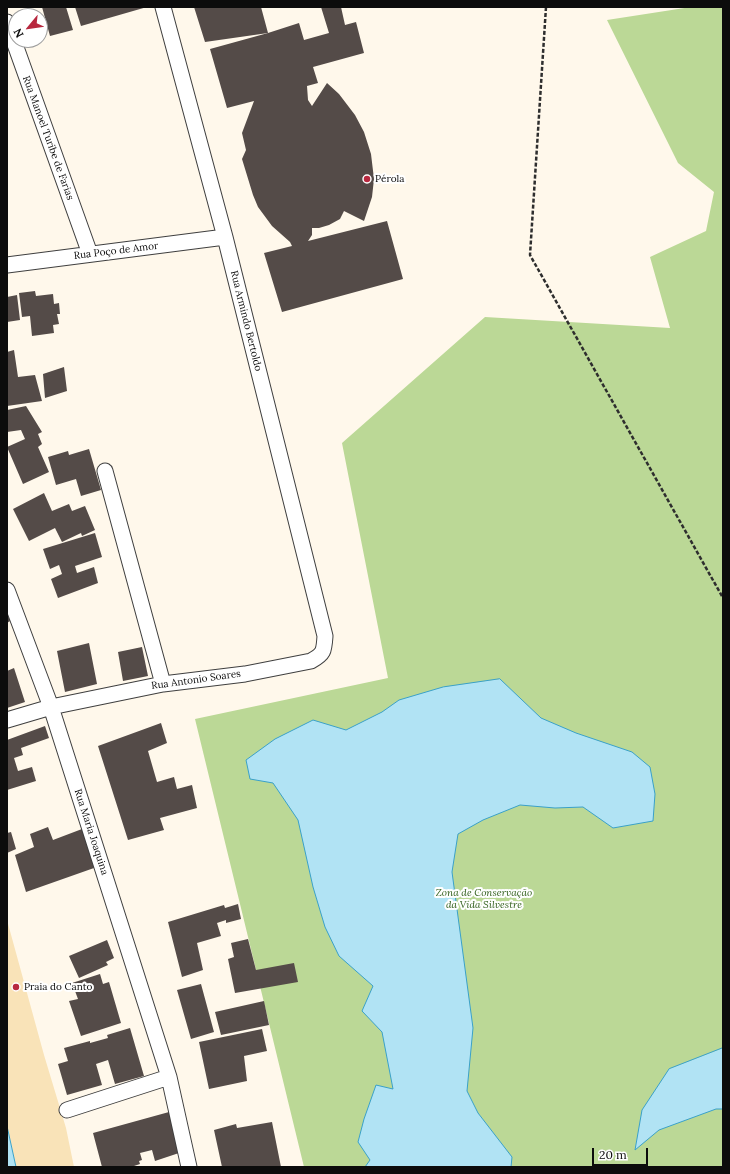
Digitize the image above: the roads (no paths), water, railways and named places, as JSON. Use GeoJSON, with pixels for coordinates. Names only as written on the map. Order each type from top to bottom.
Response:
{"type":"FeatureCollection","features":[{"type":"Feature","properties":{"kind":"street","name":"Rua Armindo Bertoldo"},"geometry":{"type":"LineString","coordinates":[[163,7],[225,237],[324,636]]}},
{"type":"Feature","properties":{"kind":"street","name":"Rua Manoel Turibe de Farias"},"geometry":{"type":"LineString","coordinates":[[7,22],[90,254]]}},
{"type":"Feature","properties":{"kind":"street","name":"Rua Poço de Amor"},"geometry":{"type":"LineString","coordinates":[[7,265],[225,237]]}},
{"type":"Feature","properties":{"kind":"street"},"geometry":{"type":"LineString","coordinates":[[105,471],[163,684]]}},
{"type":"Feature","properties":{"kind":"street","name":"Rua Maria Joaquina"},"geometry":{"type":"LineString","coordinates":[[7,590],[51,708],[169,1077],[189,1167]]}},
{"type":"Feature","properties":{"kind":"street","name":"Rua Antonio Soares"},"geometry":{"type":"LineString","coordinates":[[7,720],[51,708],[163,684],[245,674],[312,661],[320,656],[324,649],[324,636]]}},
{"type":"Feature","properties":{"kind":"street"},"geometry":{"type":"LineString","coordinates":[[67,1110],[169,1077]]}},
{"type":"Feature","properties":{"kind":"water"},"geometry":{"type":"Polygon","coordinates":[[[500,679],[541,718],[576,733],[632,752],[650,767],[655,794],[653,821],[613,828],[583,807],[555,808],[520,805],[483,820],[458,834],[452,872],[473,1028],[467,1091],[478,1113],[512,1157],[511,1167],[365,1167],[370,1160],[358,1142],[364,1119],[376,1085],[393,1089],[382,1032],[362,1011],[373,986],[339,956],[325,927],[313,887],[298,820],[273,783],[250,779],[246,760],[275,739],[313,720],[346,730],[382,712],[399,700],[443,687],[500,679]]]}},
{"type":"Feature","properties":{"kind":"water"},"geometry":{"type":"Polygon","coordinates":[[[723,1048],[723,1109],[716,1109],[659,1130],[635,1150],[642,1110],[669,1069],[723,1048]]]}},
{"type":"Feature","properties":{"kind":"water"},"geometry":{"type":"Polygon","coordinates":[[[7,1126],[16,1167],[7,1167],[7,1126]]]}},
{"type":"Feature","properties":{"kind":"place","name":"Pérola"},"geometry":{"type":"Point","coordinates":[367,179]}},
{"type":"Feature","properties":{"kind":"place","name":"Praia do Canto"},"geometry":{"type":"Point","coordinates":[16,987]}},
{"type":"Feature","properties":{"kind":"park label","name":"Zona de Conservação da Vida Silvestre"},"geometry":{"type":"Point","coordinates":[484,898]}}]}
